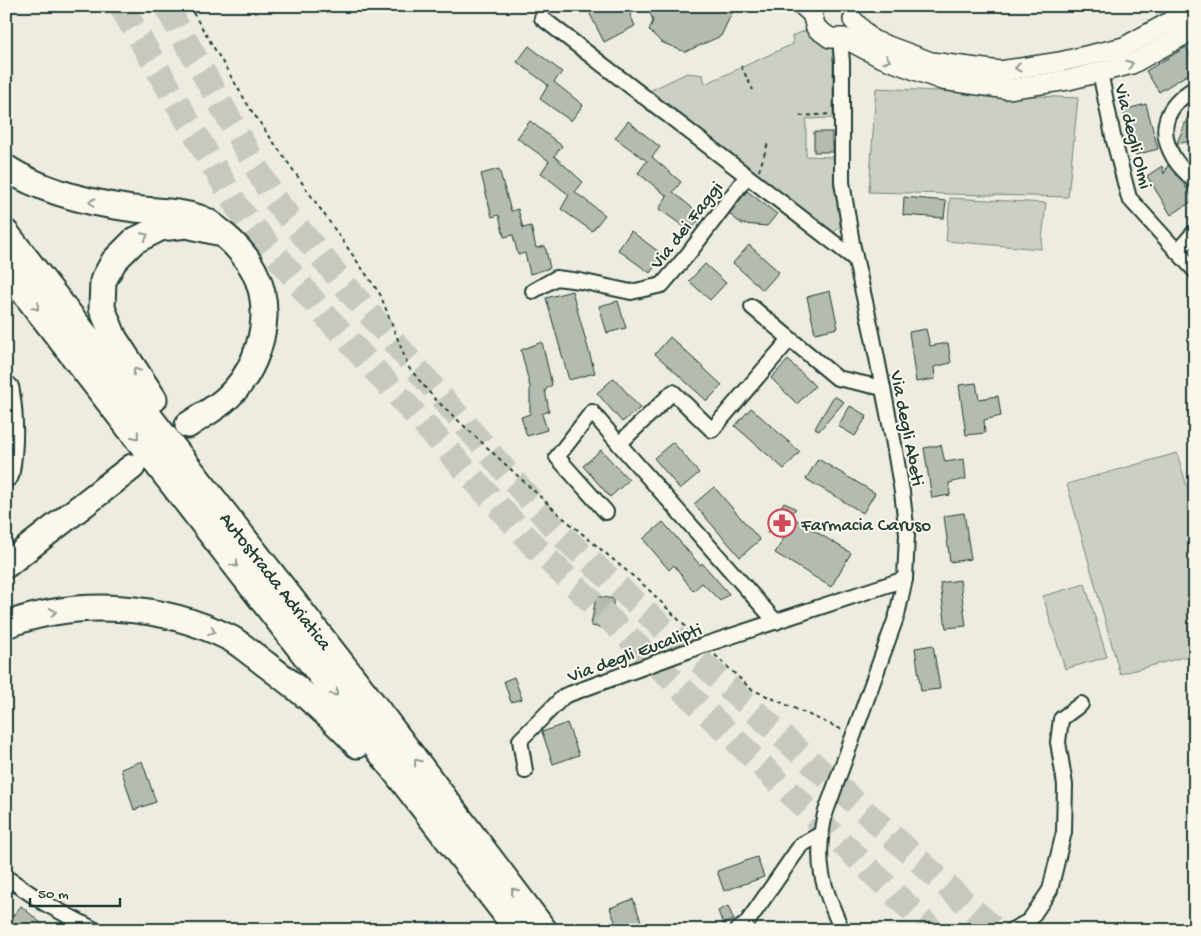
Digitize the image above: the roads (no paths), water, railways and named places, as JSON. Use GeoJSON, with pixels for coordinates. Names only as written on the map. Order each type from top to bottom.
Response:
{"type":"FeatureCollection","features":[{"type":"Feature","properties":{"kind":"highway"},"geometry":{"type":"LineString","coordinates":[[6,168],[39,186],[73,198],[127,208],[182,212],[205,220],[236,245],[250,261],[259,281],[264,302],[260,344],[242,379],[229,397],[188,425]]}},
{"type":"Feature","properties":{"kind":"highway"},"geometry":{"type":"LineString","coordinates":[[222,233],[187,225],[160,228],[134,241],[114,261],[103,282],[102,308],[114,338],[151,395],[282,570],[367,696]]}},
{"type":"Feature","properties":{"kind":"highway","name":"Autostrada Adriatica"},"geometry":{"type":"LineString","coordinates":[[6,233],[367,696],[544,930]]}},
{"type":"Feature","properties":{"kind":"highway","name":"Autostrada Adriatica"},"geometry":{"type":"LineString","coordinates":[[6,269],[518,930]]}},
{"type":"Feature","properties":{"kind":"highway"},"geometry":{"type":"LineString","coordinates":[[6,389],[10,411],[10,450],[6,474]]}},
{"type":"Feature","properties":{"kind":"highway"},"geometry":{"type":"LineString","coordinates":[[6,565],[132,467]]}},
{"type":"Feature","properties":{"kind":"highway"},"geometry":{"type":"LineString","coordinates":[[6,625],[31,616],[62,611],[95,608],[140,610],[180,618],[232,639],[288,680],[345,730],[507,930]]}},
{"type":"Feature","properties":{"kind":"street"},"geometry":{"type":"LineString","coordinates":[[851,10],[872,40],[927,68],[942,80],[1008,88],[1124,47],[1195,8]]}},
{"type":"Feature","properties":{"kind":"street"},"geometry":{"type":"LineString","coordinates":[[811,9],[816,28],[830,38],[842,38],[880,58],[927,68]]}},
{"type":"Feature","properties":{"kind":"street"},"geometry":{"type":"LineString","coordinates":[[842,38],[853,29],[851,10]]}},
{"type":"Feature","properties":{"kind":"street","name":"Via dei Faggi"},"geometry":{"type":"LineString","coordinates":[[542,18],[855,259]]}},
{"type":"Feature","properties":{"kind":"street"},"geometry":{"type":"LineString","coordinates":[[1050,73],[1100,72],[1132,64],[1195,30]]}},
{"type":"Feature","properties":{"kind":"street"},"geometry":{"type":"LineString","coordinates":[[1145,35],[1153,52]]}},
{"type":"Feature","properties":{"kind":"street","name":"Via degli Abeti"},"geometry":{"type":"LineString","coordinates":[[842,38],[842,182],[855,259],[883,388],[904,500],[907,534],[905,579],[897,615],[825,814],[821,834],[819,855],[822,876],[827,897],[842,930]]}},
{"type":"Feature","properties":{"kind":"street","name":"Via degli Olmi"},"geometry":{"type":"LineString","coordinates":[[1100,72],[1114,141],[1130,198],[1195,271]]}},
{"type":"Feature","properties":{"kind":"street","name":"Via degli Olmi"},"geometry":{"type":"LineString","coordinates":[[1195,88],[1182,96],[1167,115],[1165,141],[1174,160],[1195,182]]}},
{"type":"Feature","properties":{"kind":"street","name":"Via dei Faggi"},"geometry":{"type":"LineString","coordinates":[[533,292],[556,278],[631,292],[662,285],[751,179]]}},
{"type":"Feature","properties":{"kind":"street"},"geometry":{"type":"LineString","coordinates":[[1177,252],[1195,231]]}},
{"type":"Feature","properties":{"kind":"street"},"geometry":{"type":"LineString","coordinates":[[752,306],[837,378],[883,388]]}},
{"type":"Feature","properties":{"kind":"street"},"geometry":{"type":"LineString","coordinates":[[619,444],[673,392],[712,430],[790,339]]}},
{"type":"Feature","properties":{"kind":"street"},"geometry":{"type":"LineString","coordinates":[[606,512],[556,457],[592,412],[776,622]]}},
{"type":"Feature","properties":{"kind":"street","name":"Via degli Eucalipti"},"geometry":{"type":"LineString","coordinates":[[524,771],[520,740],[564,696],[704,645],[905,579]]}},
{"type":"Feature","properties":{"kind":"street"},"geometry":{"type":"LineString","coordinates":[[1012,930],[1029,921],[1050,890],[1064,832],[1065,786],[1058,742],[1061,719],[1081,704]]}},
{"type":"Feature","properties":{"kind":"street"},"geometry":{"type":"LineString","coordinates":[[737,930],[746,924],[801,845],[821,834]]}},
{"type":"Feature","properties":{"kind":"street"},"geometry":{"type":"LineString","coordinates":[[6,877],[44,904],[95,930]]}},
{"type":"Feature","properties":{"kind":"tunnel"},"geometry":{"type":"LineString","coordinates":[[121,6],[238,208],[318,307],[536,548],[932,930]]}},
{"type":"Feature","properties":{"kind":"tunnel"},"geometry":{"type":"LineString","coordinates":[[166,6],[274,199],[348,289],[558,532],[995,930]]}},
{"type":"Feature","properties":{"kind":"place","name":"Farmacia Caruso"},"geometry":{"type":"Point","coordinates":[782,523]}}]}
